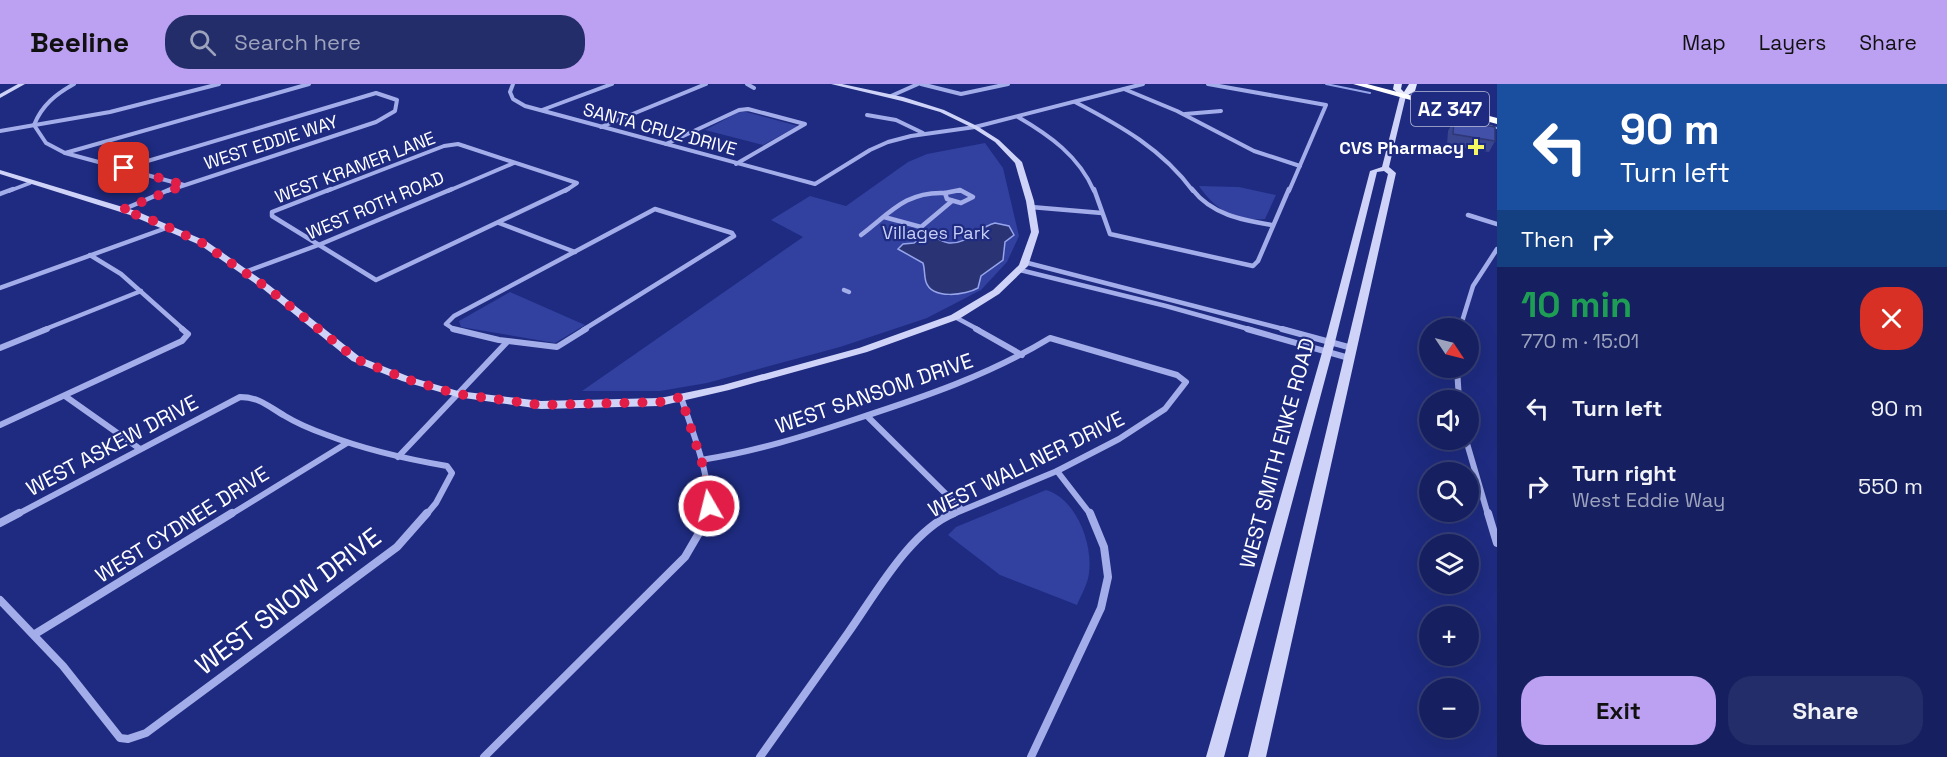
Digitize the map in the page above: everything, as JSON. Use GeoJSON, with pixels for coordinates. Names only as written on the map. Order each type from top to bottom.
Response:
{"type":"FeatureCollection","features":[{"type":"Feature","properties":{"kind":"highway","name":"AZ 347"},"geometry":{"type":"LineString","coordinates":[[1357,84],[1404,89],[1497,121]]}},
{"type":"Feature","properties":{"kind":"highway","name":"AZ 347"},"geometry":{"type":"LineString","coordinates":[[1378,84],[1497,114]]}},
{"type":"Feature","properties":{"kind":"street"},"geometry":{"type":"LineString","coordinates":[[2,94],[22,84]]}},
{"type":"Feature","properties":{"kind":"street"},"geometry":{"type":"LineString","coordinates":[[74,84],[62,90],[37,113],[34,125],[46,142],[65,153],[184,185]]}},
{"type":"Feature","properties":{"kind":"street"},"geometry":{"type":"LineString","coordinates":[[0,131],[110,112],[219,84]]}},
{"type":"Feature","properties":{"kind":"street"},"geometry":{"type":"LineString","coordinates":[[65,153],[309,84]]}},
{"type":"Feature","properties":{"kind":"street"},"geometry":{"type":"LineString","coordinates":[[541,111],[612,84]]}},
{"type":"Feature","properties":{"kind":"street"},"geometry":{"type":"LineString","coordinates":[[601,127],[706,84]]}},
{"type":"Feature","properties":{"kind":"street"},"geometry":{"type":"LineString","coordinates":[[747,84],[754,88]]}},
{"type":"Feature","properties":{"kind":"street"},"geometry":{"type":"LineString","coordinates":[[0,172],[170,227],[213,249],[356,359],[406,379],[457,394],[541,405],[660,402],[725,388],[863,350],[955,317],[996,292],[1022,266],[1035,232],[1031,207],[1018,162],[998,141],[975,126],[942,111],[891,96],[834,84]]}},
{"type":"Feature","properties":{"kind":"street"},"geometry":{"type":"LineString","coordinates":[[891,96],[919,84],[961,94],[1008,84]]}},
{"type":"Feature","properties":{"kind":"street"},"geometry":{"type":"LineString","coordinates":[[867,115],[896,120],[924,134],[1017,117],[1143,84]]}},
{"type":"Feature","properties":{"kind":"street"},"geometry":{"type":"LineString","coordinates":[[1017,117],[1041,130],[1078,160],[1092,182],[1107,231],[1117,236],[1253,266],[1258,261],[1326,105],[1208,84]]}},
{"type":"Feature","properties":{"kind":"street","name":"SANTA CRUZ DRIVE"},"geometry":{"type":"LineString","coordinates":[[512,85],[510,92],[517,102],[541,111],[815,184],[870,150],[888,142],[924,134]]}},
{"type":"Feature","properties":{"kind":"street"},"geometry":{"type":"LineString","coordinates":[[1124,89],[1184,114],[1244,149],[1276,161],[1300,166]]}},
{"type":"Feature","properties":{"kind":"street","name":"WEST SMITH ENKE ROAD"},"geometry":{"type":"LineString","coordinates":[[1385,168],[1404,89]]}},
{"type":"Feature","properties":{"kind":"street","name":"WEST EDDIE WAY"},"geometry":{"type":"LineString","coordinates":[[122,210],[184,185],[376,122],[395,111],[397,100],[376,93],[124,168]]}},
{"type":"Feature","properties":{"kind":"street"},"geometry":{"type":"LineString","coordinates":[[1075,102],[1141,138],[1180,172],[1200,200],[1232,216],[1272,225]]}},
{"type":"Feature","properties":{"kind":"street"},"geometry":{"type":"LineString","coordinates":[[666,144],[743,109],[805,124],[736,164]]}},
{"type":"Feature","properties":{"kind":"street"},"geometry":{"type":"LineString","coordinates":[[1184,114],[1221,111]]}},
{"type":"Feature","properties":{"kind":"street","name":"WEST KRAMER LANE"},"geometry":{"type":"LineString","coordinates":[[321,244],[272,216],[272,212],[449,145],[458,144],[515,163]]}},
{"type":"Feature","properties":{"kind":"street"},"geometry":{"type":"LineString","coordinates":[[321,244],[371,279],[376,280],[577,185],[577,183],[515,163]]}},
{"type":"Feature","properties":{"kind":"street","name":"WEST ROTH ROAD"},"geometry":{"type":"LineString","coordinates":[[245,272],[321,244],[515,163]]}},
{"type":"Feature","properties":{"kind":"street","name":"WEST SMITH ENKE ROAD"},"geometry":{"type":"LineString","coordinates":[[1215,757],[1374,171],[1385,168]]}},
{"type":"Feature","properties":{"kind":"street","name":"WEST SMITH ENKE ROAD"},"geometry":{"type":"LineString","coordinates":[[1257,757],[1392,173],[1385,168]]}},
{"type":"Feature","properties":{"kind":"street"},"geometry":{"type":"LineString","coordinates":[[0,194],[30,183]]}},
{"type":"Feature","properties":{"kind":"street"},"geometry":{"type":"LineString","coordinates":[[861,235],[915,195],[960,190],[973,197],[967,202],[952,201],[945,197],[945,193]]}},
{"type":"Feature","properties":{"kind":"street"},"geometry":{"type":"LineString","coordinates":[[884,217],[921,227],[952,201]]}},
{"type":"Feature","properties":{"kind":"street"},"geometry":{"type":"LineString","coordinates":[[1031,207],[1102,213]]}},
{"type":"Feature","properties":{"kind":"street"},"geometry":{"type":"LineString","coordinates":[[655,209],[732,233],[734,236],[557,347],[507,342],[456,331],[446,324],[454,316],[575,252],[655,209]]}},
{"type":"Feature","properties":{"kind":"street"},"geometry":{"type":"LineString","coordinates":[[1468,215],[1497,224]]}},
{"type":"Feature","properties":{"kind":"street"},"geometry":{"type":"LineString","coordinates":[[499,223],[575,252]]}},
{"type":"Feature","properties":{"kind":"street"},"geometry":{"type":"LineString","coordinates":[[0,288],[170,227]]}},
{"type":"Feature","properties":{"kind":"street"},"geometry":{"type":"LineString","coordinates":[[1462,318],[1465,301],[1478,275],[1497,249]]}},
{"type":"Feature","properties":{"kind":"street"},"geometry":{"type":"LineString","coordinates":[[0,425],[182,341],[188,334],[121,274],[90,255]]}},
{"type":"Feature","properties":{"kind":"street"},"geometry":{"type":"LineString","coordinates":[[1022,266],[1350,353]]}},
{"type":"Feature","properties":{"kind":"street"},"geometry":{"type":"LineString","coordinates":[[1022,266],[1350,353]]}},
{"type":"Feature","properties":{"kind":"street"},"geometry":{"type":"LineString","coordinates":[[0,348],[141,291]]}},
{"type":"Feature","properties":{"kind":"street"},"geometry":{"type":"LineString","coordinates":[[955,317],[1022,355]]}},
{"type":"Feature","properties":{"kind":"street","name":"WEST SANSOM DRIVE"},"geometry":{"type":"LineString","coordinates":[[701,460],[762,448],[867,416],[983,375],[1050,338],[1177,375],[1186,382]]}},
{"type":"Feature","properties":{"kind":"street"},"geometry":{"type":"LineString","coordinates":[[347,443],[398,457],[507,342]]}},
{"type":"Feature","properties":{"kind":"street","name":"WEST WALLNER DRIVE"},"geometry":{"type":"LineString","coordinates":[[760,757],[896,566],[923,534],[945,517],[1057,471],[1119,440],[1165,409],[1186,382]]}},
{"type":"Feature","properties":{"kind":"street"},"geometry":{"type":"LineString","coordinates":[[65,396],[140,449]]}},
{"type":"Feature","properties":{"kind":"street","name":"WEST ASKEW DRIVE"},"geometry":{"type":"LineString","coordinates":[[0,522],[240,397],[254,396],[278,414],[347,443]]}},
{"type":"Feature","properties":{"kind":"street"},"geometry":{"type":"LineString","coordinates":[[484,757],[685,556],[699,533],[709,506],[701,460],[681,397]]}},
{"type":"Feature","properties":{"kind":"street"},"geometry":{"type":"LineString","coordinates":[[867,416],[962,510]]}},
{"type":"Feature","properties":{"kind":"street","name":"WEST CYDNEE DRIVE"},"geometry":{"type":"LineString","coordinates":[[35,634],[347,443]]}},
{"type":"Feature","properties":{"kind":"street"},"geometry":{"type":"LineString","coordinates":[[1469,450],[1497,543]]}},
{"type":"Feature","properties":{"kind":"street","name":"WEST SNOW DRIVE"},"geometry":{"type":"LineString","coordinates":[[35,634],[92,699],[120,738],[128,739],[146,733],[397,547],[436,503],[453,473],[447,466],[398,457]]}},
{"type":"Feature","properties":{"kind":"street"},"geometry":{"type":"LineString","coordinates":[[1031,757],[1101,608],[1108,577],[1104,547],[1093,518],[1057,471]]}},
{"type":"Feature","properties":{"kind":"street"},"geometry":{"type":"LineString","coordinates":[[0,600],[35,634]]}},
{"type":"Feature","properties":{"kind":"green space"},"geometry":{"type":"Polygon","coordinates":[[[739,112],[798,126],[763,145],[705,130],[739,112]]]}},
{"type":"Feature","properties":{"kind":"green space","name":"Villages Park"},"geometry":{"type":"Polygon","coordinates":[[[985,143],[1003,168],[1019,236],[1007,262],[981,290],[927,318],[840,347],[707,383],[660,391],[582,391],[803,237],[771,220],[810,196],[846,206],[908,162],[927,154],[985,143]]]}},
{"type":"Feature","properties":{"kind":"green space"},"geometry":{"type":"Polygon","coordinates":[[[1199,186],[1239,187],[1276,195],[1265,219],[1244,218],[1219,208],[1199,186]]]}},
{"type":"Feature","properties":{"kind":"green space"},"geometry":{"type":"Polygon","coordinates":[[[510,292],[585,325],[555,343],[461,327],[459,321],[510,292]]]}},
{"type":"Feature","properties":{"kind":"green space"},"geometry":{"type":"Polygon","coordinates":[[[1046,490],[1057,495],[1066,503],[1081,524],[1085,537],[1090,562],[1089,573],[1077,605],[1000,575],[948,535],[956,527],[1046,490]]]}},
{"type":"Feature","properties":{"kind":"shaded area"},"geometry":{"type":"Polygon","coordinates":[[[995,223],[1009,226],[1014,235],[1005,242],[1003,260],[981,276],[978,288],[966,293],[935,292],[926,282],[923,263],[898,249],[903,244],[914,243],[919,239],[917,234],[923,232],[945,242],[956,243],[995,223]]]}},
{"type":"Feature","properties":{"kind":"building"},"geometry":{"type":"Polygon","coordinates":[[[1454,120],[1495,127],[1495,141],[1453,134],[1454,120]]]}},
{"type":"Feature","properties":{"kind":"waterway"},"geometry":{"type":"LineString","coordinates":[[1326,84],[1370,93]]}},
{"type":"Feature","properties":{"kind":"waterway"},"geometry":{"type":"LineString","coordinates":[[1443,113],[1497,128]]}},
{"type":"Feature","properties":{"kind":"place","name":"CVS Pharmacy"},"geometry":{"type":"Point","coordinates":[1476,147]}},
{"type":"Feature","properties":{"kind":"route"},"geometry":{"type":"LineString","coordinates":[[124,168],[184,185],[122,210],[170,227],[222,255],[356,359],[406,379],[457,394],[497,400],[541,405],[571,405],[660,402],[681,397],[703,466],[709,506]]}}]}
